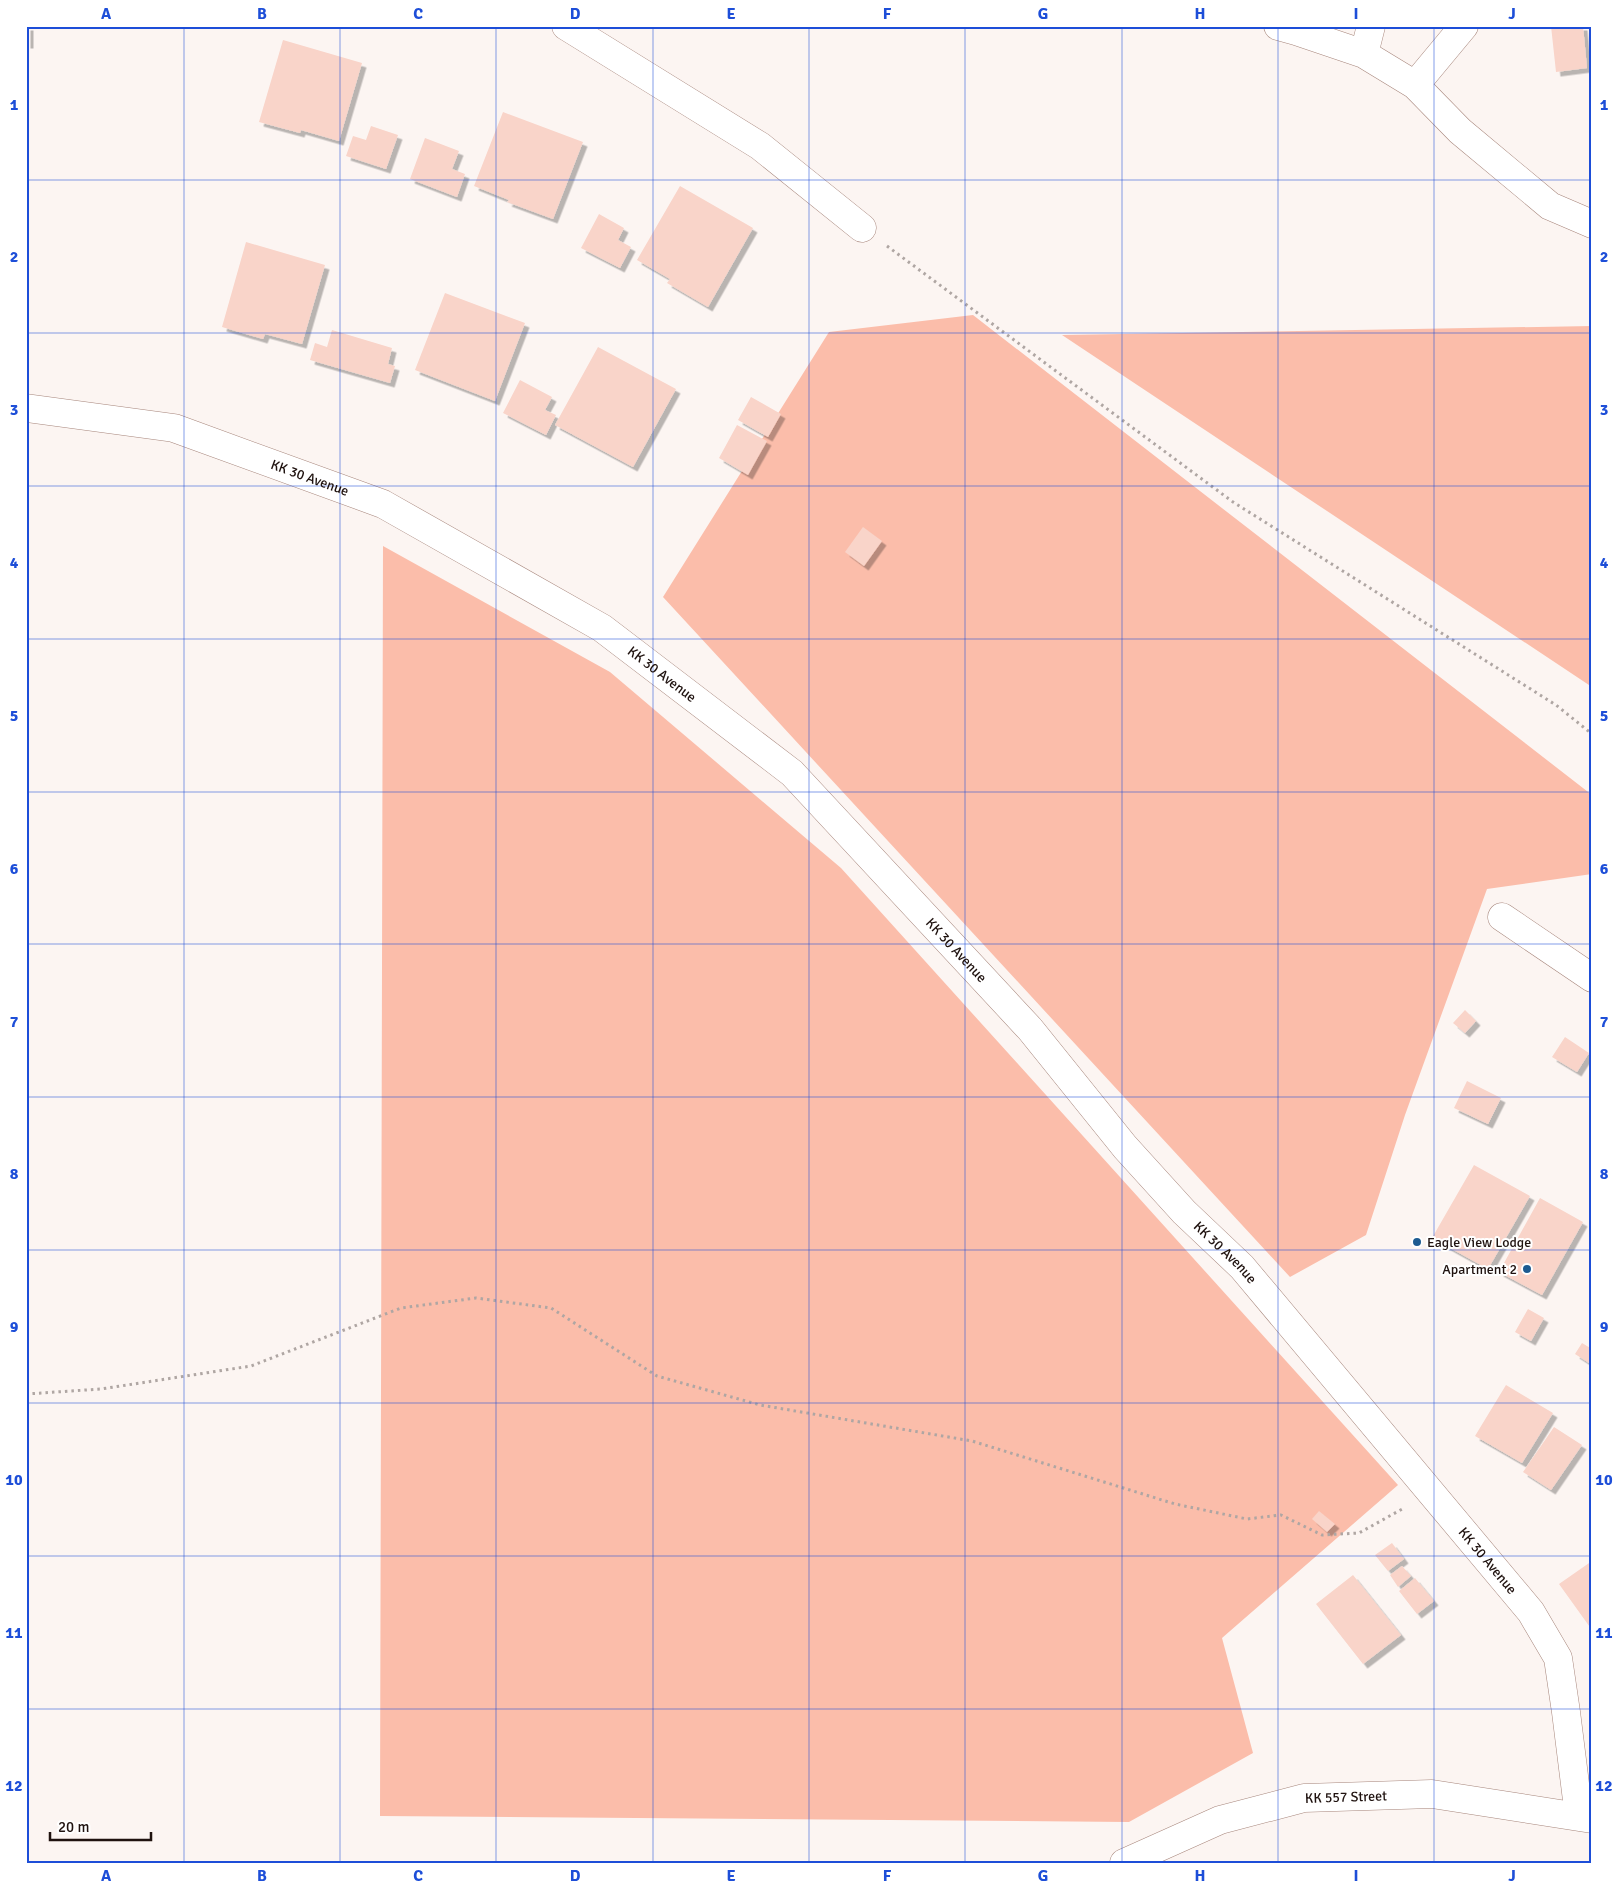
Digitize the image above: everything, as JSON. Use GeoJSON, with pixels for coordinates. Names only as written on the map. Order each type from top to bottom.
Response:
{"type":"FeatureCollection","features":[{"type":"Feature","properties":{"kind":"main road"},"geometry":{"type":"LineString","coordinates":[[566,26],[760,146],[862,228]]}},
{"type":"Feature","properties":{"kind":"main road"},"geometry":{"type":"LineString","coordinates":[[1278,26],[1364,54],[1415,85],[1460,131],[1550,206],[1592,224]]}},
{"type":"Feature","properties":{"kind":"main road"},"geometry":{"type":"LineString","coordinates":[[1364,54],[1371,26]]}},
{"type":"Feature","properties":{"kind":"main road"},"geometry":{"type":"LineString","coordinates":[[1415,85],[1464,26]]}},
{"type":"Feature","properties":{"kind":"main road","name":"KK 30 Avenue"},"geometry":{"type":"LineString","coordinates":[[26,408],[174,428],[383,504],[602,628],[792,773],[1030,1029],[1125,1147],[1184,1212],[1242,1267],[1531,1612],[1558,1658],[1585,1817]]}},
{"type":"Feature","properties":{"kind":"main road"},"geometry":{"type":"LineString","coordinates":[[1502,917],[1592,978]]}},
{"type":"Feature","properties":{"kind":"main road","name":"KK 557 Street"},"geometry":{"type":"LineString","coordinates":[[1124,1863],[1220,1820],[1304,1798],[1432,1794],[1585,1817]]}},
{"type":"Feature","properties":{"kind":"path"},"geometry":{"type":"LineString","coordinates":[[862,228],[1233,502],[1556,705],[1592,734]]}},
{"type":"Feature","properties":{"kind":"path"},"geometry":{"type":"LineString","coordinates":[[26,1394],[101,1389],[251,1366],[401,1308],[476,1298],[552,1308],[656,1376],[760,1405],[972,1441],[1176,1504],[1247,1519],[1281,1515],[1322,1535],[1359,1533],[1432,1493]]}},
{"type":"Feature","properties":{"kind":"shaded area"},"geometry":{"type":"Polygon","coordinates":[[[973,315],[1592,795],[1592,874],[1487,889],[1405,1115],[1366,1235],[1290,1277],[663,597],[829,332],[973,315]]]}},
{"type":"Feature","properties":{"kind":"shaded area"},"geometry":{"type":"Polygon","coordinates":[[[1592,326],[1592,687],[1062,335],[1592,326]]]}},
{"type":"Feature","properties":{"kind":"shaded area"},"geometry":{"type":"Polygon","coordinates":[[[383,546],[610,672],[841,868],[1398,1485],[1222,1638],[1253,1753],[1129,1822],[380,1816],[383,546]]]}},
{"type":"Feature","properties":{"kind":"building"},"geometry":{"type":"Polygon","coordinates":[[[26,26],[29,26],[29,44],[26,44],[26,26]]]}},
{"type":"Feature","properties":{"kind":"building"},"geometry":{"type":"Polygon","coordinates":[[[1551,26],[1583,26],[1587,68],[1556,72],[1551,26]]]}},
{"type":"Feature","properties":{"kind":"building"},"geometry":{"type":"Polygon","coordinates":[[[283,40],[362,63],[339,141],[301,130],[300,133],[259,122],[283,40]]]}},
{"type":"Feature","properties":{"kind":"building"},"geometry":{"type":"Polygon","coordinates":[[[503,112],[583,142],[553,219],[507,202],[509,200],[474,186],[503,112]]]}},
{"type":"Feature","properties":{"kind":"building"},"geometry":{"type":"Polygon","coordinates":[[[371,126],[398,135],[386,169],[346,156],[353,136],[366,140],[371,126]]]}},
{"type":"Feature","properties":{"kind":"building"},"geometry":{"type":"Polygon","coordinates":[[[425,138],[459,151],[452,169],[465,174],[457,197],[410,179],[425,138]]]}},
{"type":"Feature","properties":{"kind":"building"},"geometry":{"type":"Polygon","coordinates":[[[680,186],[753,228],[708,307],[667,283],[670,279],[637,260],[680,186]]]}},
{"type":"Feature","properties":{"kind":"building"},"geometry":{"type":"Polygon","coordinates":[[[599,214],[624,228],[618,240],[631,247],[620,268],[581,248],[599,214]]]}},
{"type":"Feature","properties":{"kind":"building"},"geometry":{"type":"Polygon","coordinates":[[[246,242],[325,265],[302,344],[265,334],[263,339],[222,327],[246,242]]]}},
{"type":"Feature","properties":{"kind":"building"},"geometry":{"type":"Polygon","coordinates":[[[445,293],[525,323],[495,401],[415,370],[445,293]]]}},
{"type":"Feature","properties":{"kind":"building"},"geometry":{"type":"Polygon","coordinates":[[[332,330],[392,348],[388,364],[395,366],[390,383],[310,360],[315,343],[327,347],[332,330]]]}},
{"type":"Feature","properties":{"kind":"building"},"geometry":{"type":"Polygon","coordinates":[[[598,347],[676,389],[633,467],[555,425],[598,347]]]}},
{"type":"Feature","properties":{"kind":"building"},"geometry":{"type":"Polygon","coordinates":[[[520,380],[552,397],[545,410],[556,415],[546,435],[503,413],[520,380]]]}},
{"type":"Feature","properties":{"kind":"building"},"geometry":{"type":"Polygon","coordinates":[[[751,397],[781,414],[768,437],[738,420],[751,397]]]}},
{"type":"Feature","properties":{"kind":"building"},"geometry":{"type":"Polygon","coordinates":[[[737,425],[767,441],[748,475],[719,458],[737,425]]]}},
{"type":"Feature","properties":{"kind":"building"},"geometry":{"type":"Polygon","coordinates":[[[863,527],[882,541],[864,566],[845,552],[863,527]]]}},
{"type":"Feature","properties":{"kind":"building"},"geometry":{"type":"Polygon","coordinates":[[[1465,1010],[1476,1021],[1465,1033],[1453,1023],[1465,1010]]]}},
{"type":"Feature","properties":{"kind":"building"},"geometry":{"type":"Polygon","coordinates":[[[1565,1037],[1589,1053],[1577,1072],[1552,1057],[1565,1037]]]}},
{"type":"Feature","properties":{"kind":"building"},"geometry":{"type":"Polygon","coordinates":[[[1467,1081],[1501,1098],[1488,1124],[1454,1108],[1467,1081]]]}},
{"type":"Feature","properties":{"kind":"building"},"geometry":{"type":"Polygon","coordinates":[[[1474,1165],[1530,1196],[1488,1269],[1432,1238],[1474,1165]]]}},
{"type":"Feature","properties":{"kind":"building"},"geometry":{"type":"Polygon","coordinates":[[[1540,1198],[1583,1222],[1542,1295],[1499,1272],[1540,1198]]]}},
{"type":"Feature","properties":{"kind":"building"},"geometry":{"type":"Polygon","coordinates":[[[1528,1309],[1544,1318],[1531,1341],[1515,1332],[1528,1309]]]}},
{"type":"Feature","properties":{"kind":"building"},"geometry":{"type":"Polygon","coordinates":[[[1582,1343],[1592,1349],[1592,1359],[1589,1363],[1575,1354],[1582,1343]]]}},
{"type":"Feature","properties":{"kind":"building"},"geometry":{"type":"Polygon","coordinates":[[[1506,1385],[1553,1413],[1522,1463],[1475,1436],[1506,1385]]]}},
{"type":"Feature","properties":{"kind":"building"},"geometry":{"type":"Polygon","coordinates":[[[1554,1427],[1582,1445],[1551,1490],[1523,1472],[1554,1427]]]}},
{"type":"Feature","properties":{"kind":"building"},"geometry":{"type":"Polygon","coordinates":[[[1319,1511],[1335,1524],[1327,1532],[1312,1519],[1319,1511]]]}},
{"type":"Feature","properties":{"kind":"building"},"geometry":{"type":"Polygon","coordinates":[[[1392,1543],[1404,1559],[1388,1571],[1375,1555],[1392,1543]]]}},
{"type":"Feature","properties":{"kind":"building"},"geometry":{"type":"Polygon","coordinates":[[[1592,1561],[1592,1630],[1559,1584],[1592,1561]]]}},
{"type":"Feature","properties":{"kind":"building"},"geometry":{"type":"Polygon","coordinates":[[[1402,1566],[1411,1576],[1398,1587],[1390,1575],[1402,1566]]]}},
{"type":"Feature","properties":{"kind":"building"},"geometry":{"type":"Polygon","coordinates":[[[1353,1575],[1401,1635],[1363,1664],[1316,1604],[1353,1575]]]}},
{"type":"Feature","properties":{"kind":"building"},"geometry":{"type":"Polygon","coordinates":[[[1415,1578],[1434,1601],[1417,1614],[1399,1591],[1415,1578]]]}},
{"type":"Feature","properties":{"kind":"place","name":"Eagle View Lodge"},"geometry":{"type":"Point","coordinates":[1417,1242]}},
{"type":"Feature","properties":{"kind":"place","name":"Apartment 2"},"geometry":{"type":"Point","coordinates":[1527,1269]}}]}
